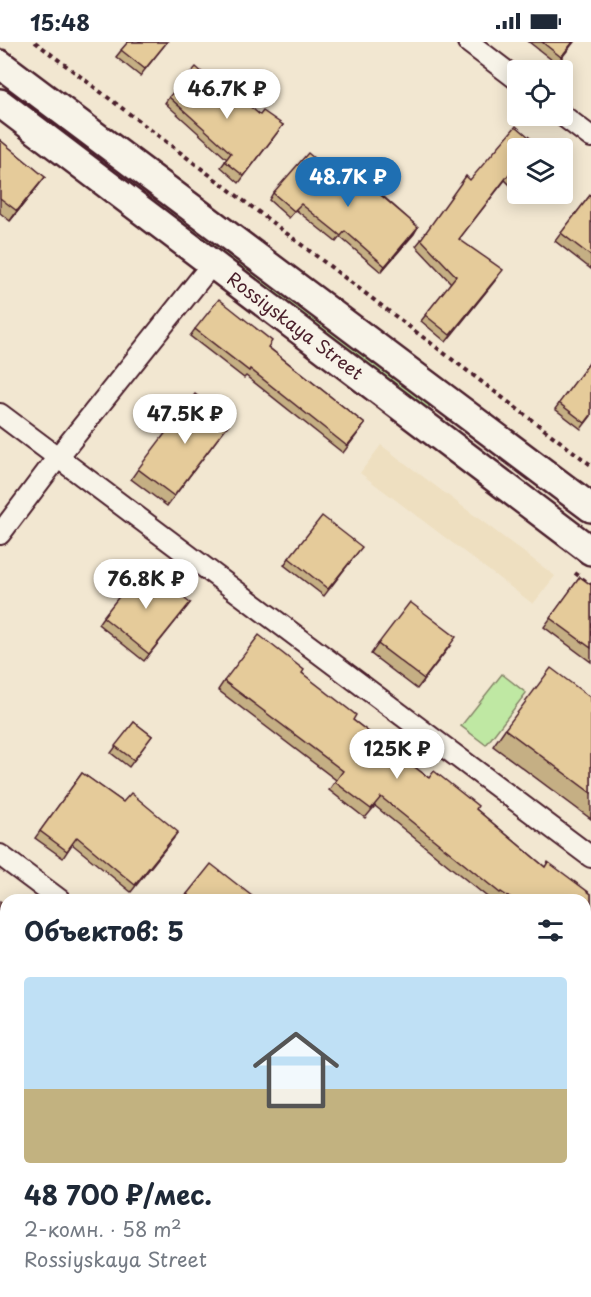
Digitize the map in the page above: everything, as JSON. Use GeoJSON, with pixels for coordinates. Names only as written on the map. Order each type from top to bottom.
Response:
{"type":"FeatureCollection","features":[{"type":"Feature","properties":{"kind":"main road","name":"Rossiyskaya Street"},"geometry":{"type":"LineString","coordinates":[[0,64],[591,508]]}},
{"type":"Feature","properties":{"kind":"main road","name":"Rossiyskaya Street"},"geometry":{"type":"LineString","coordinates":[[0,103],[591,551]]}},
{"type":"Feature","properties":{"kind":"street"},"geometry":{"type":"LineString","coordinates":[[470,43],[507,72]]}},
{"type":"Feature","properties":{"kind":"street"},"geometry":{"type":"LineString","coordinates":[[573,123],[591,137]]}},
{"type":"Feature","properties":{"kind":"street"},"geometry":{"type":"LineString","coordinates":[[0,534],[58,457],[212,264]]}},
{"type":"Feature","properties":{"kind":"street"},"geometry":{"type":"LineString","coordinates":[[0,414],[591,857]]}},
{"type":"Feature","properties":{"kind":"street"},"geometry":{"type":"LineString","coordinates":[[0,855],[52,894]]}},
{"type":"Feature","properties":{"kind":"path"},"geometry":{"type":"LineString","coordinates":[[35,42],[591,465]]}},
{"type":"Feature","properties":{"kind":"shaded area"},"geometry":{"type":"Polygon","coordinates":[[[381,445],[555,576],[533,604],[360,473],[381,445]]]}},
{"type":"Feature","properties":{"kind":"green space"},"geometry":{"type":"Polygon","coordinates":[[[35,101],[429,405],[427,416],[28,112],[35,101]]]}},
{"type":"Feature","properties":{"kind":"green space"},"geometry":{"type":"Polygon","coordinates":[[[502,674],[526,693],[486,745],[461,726],[502,674]]]}},
{"type":"Feature","properties":{"kind":"building"},"geometry":{"type":"Polygon","coordinates":[[[128,42],[167,42],[145,69],[121,50],[128,42]]]}},
{"type":"Feature","properties":{"kind":"building"},"geometry":{"type":"Polygon","coordinates":[[[542,42],[573,42],[561,57],[542,42]]]}},
{"type":"Feature","properties":{"kind":"building"},"geometry":{"type":"Polygon","coordinates":[[[196,67],[229,96],[232,91],[260,115],[263,111],[283,125],[244,176],[225,161],[231,153],[169,97],[196,67]]]}},
{"type":"Feature","properties":{"kind":"building"},"geometry":{"type":"Polygon","coordinates":[[[516,126],[530,138],[507,138],[507,177],[459,239],[503,270],[450,335],[425,315],[456,276],[421,239],[466,176],[470,180],[516,126]]]}},
{"type":"Feature","properties":{"kind":"building"},"geometry":{"type":"Polygon","coordinates":[[[0,140],[45,177],[17,211],[0,198],[0,140]]]}},
{"type":"Feature","properties":{"kind":"building"},"geometry":{"type":"Polygon","coordinates":[[[308,153],[348,188],[361,172],[380,187],[376,191],[418,227],[385,266],[345,231],[341,236],[301,204],[294,211],[273,193],[308,153]]]}},
{"type":"Feature","properties":{"kind":"building"},"geometry":{"type":"Polygon","coordinates":[[[591,194],[591,256],[561,233],[591,194]]]}},
{"type":"Feature","properties":{"kind":"building"},"geometry":{"type":"Polygon","coordinates":[[[219,299],[272,341],[268,347],[365,424],[347,446],[250,369],[249,371],[195,329],[219,299]]]}},
{"type":"Feature","properties":{"kind":"building"},"geometry":{"type":"Polygon","coordinates":[[[590,362],[591,415],[585,423],[559,403],[590,362]]]}},
{"type":"Feature","properties":{"kind":"building"},"geometry":{"type":"Polygon","coordinates":[[[195,394],[231,421],[174,496],[138,469],[195,394]]]}},
{"type":"Feature","properties":{"kind":"building"},"geometry":{"type":"Polygon","coordinates":[[[322,516],[362,547],[328,589],[289,558],[322,516]]]}},
{"type":"Feature","properties":{"kind":"building"},"geometry":{"type":"Polygon","coordinates":[[[143,566],[190,603],[149,654],[103,617],[143,566]]]}},
{"type":"Feature","properties":{"kind":"building"},"geometry":{"type":"Polygon","coordinates":[[[580,577],[591,585],[591,648],[550,618],[580,577]]]}},
{"type":"Feature","properties":{"kind":"building"},"geometry":{"type":"Polygon","coordinates":[[[410,602],[456,637],[424,679],[378,644],[410,602]]]}},
{"type":"Feature","properties":{"kind":"building"},"geometry":{"type":"Polygon","coordinates":[[[259,635],[304,670],[302,673],[356,715],[353,720],[429,778],[434,771],[478,806],[476,809],[545,867],[548,862],[591,894],[500,893],[381,797],[371,809],[335,782],[343,771],[224,681],[259,635]]]}},
{"type":"Feature","properties":{"kind":"building"},"geometry":{"type":"Polygon","coordinates":[[[551,668],[591,698],[591,793],[505,729],[551,668]]]}},
{"type":"Feature","properties":{"kind":"building"},"geometry":{"type":"Polygon","coordinates":[[[134,722],[152,736],[134,760],[115,746],[134,722]]]}},
{"type":"Feature","properties":{"kind":"building"},"geometry":{"type":"Polygon","coordinates":[[[82,773],[123,802],[131,793],[178,832],[135,885],[77,837],[67,851],[40,831],[82,773]]]}},
{"type":"Feature","properties":{"kind":"building"},"geometry":{"type":"Polygon","coordinates":[[[211,864],[249,894],[187,894],[211,864]]]}}]}
